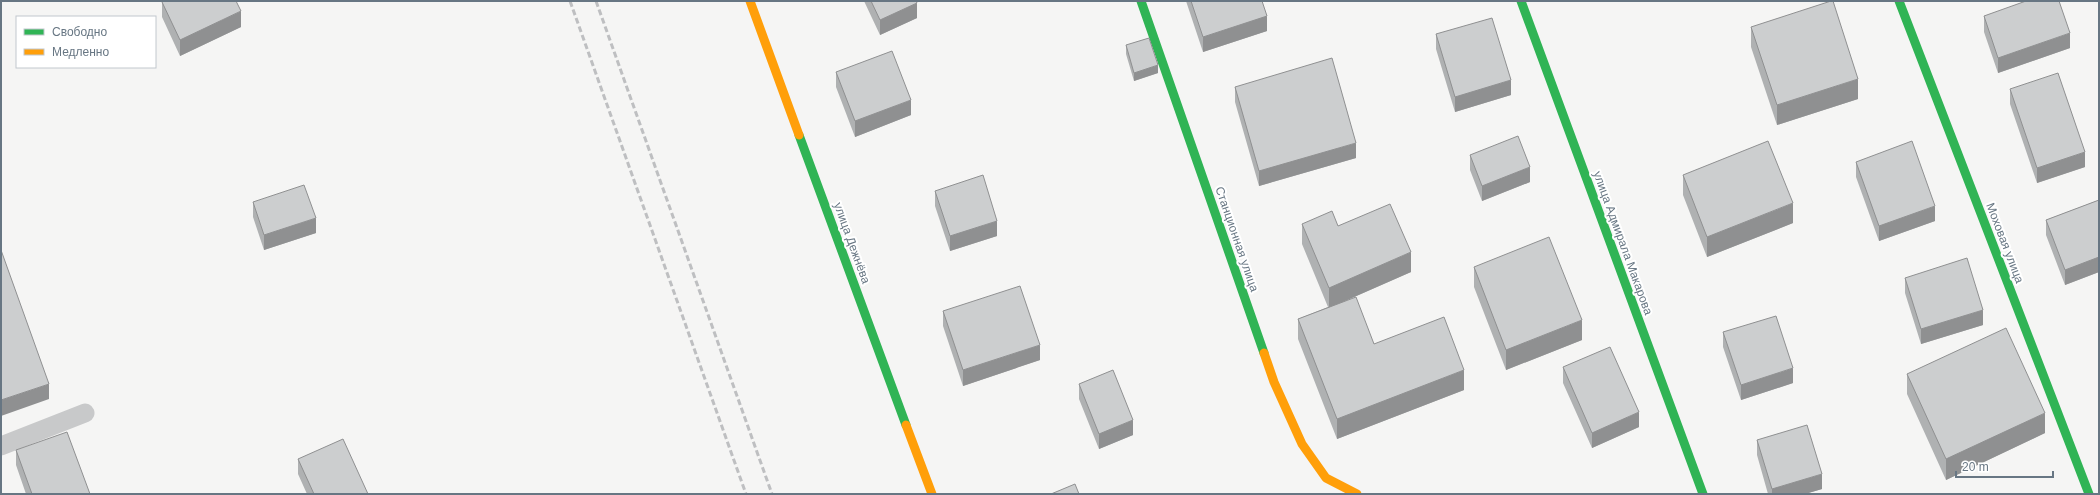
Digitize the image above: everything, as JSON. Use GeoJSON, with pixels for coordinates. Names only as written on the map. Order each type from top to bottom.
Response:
{"type":"FeatureCollection","features":[{"type":"Feature","properties":{"kind":"street","name":"улица Дежнёва"},"geometry":{"type":"LineString","coordinates":[[750,1],[932,494]]}},
{"type":"Feature","properties":{"kind":"street","name":"Станционная улица"},"geometry":{"type":"LineString","coordinates":[[1141,1],[1274,382],[1302,444],[1326,478],[1357,494]]}},
{"type":"Feature","properties":{"kind":"street","name":"улица Адмирала Макарова"},"geometry":{"type":"LineString","coordinates":[[1521,1],[1702,494]]}},
{"type":"Feature","properties":{"kind":"street","name":"Моховая улица"},"geometry":{"type":"LineString","coordinates":[[1899,1],[2089,494]]}},
{"type":"Feature","properties":{"kind":"lane"},"geometry":{"type":"LineString","coordinates":[[1,446],[85,413]]}},
{"type":"Feature","properties":{"kind":"building"},"geometry":{"type":"Polygon","coordinates":[[[236,1],[241,11],[180,40],[162,2],[236,1]]]}},
{"type":"Feature","properties":{"kind":"building"},"geometry":{"type":"Polygon","coordinates":[[[871,1],[916,1],[917,3],[880,20],[871,1]]]}},
{"type":"Feature","properties":{"kind":"building"},"geometry":{"type":"Polygon","coordinates":[[[1191,1],[1262,1],[1267,16],[1203,37],[1191,1]]]}},
{"type":"Feature","properties":{"kind":"building"},"geometry":{"type":"Polygon","coordinates":[[[1833,1],[1858,79],[1777,105],[1751,27],[1833,1]]]}},
{"type":"Feature","properties":{"kind":"building"},"geometry":{"type":"Polygon","coordinates":[[[2026,1],[2059,1],[2070,33],[1998,58],[1984,16],[2026,1]]]}},
{"type":"Feature","properties":{"kind":"building"},"geometry":{"type":"Polygon","coordinates":[[[1492,18],[1511,80],[1455,97],[1436,34],[1492,18]]]}},
{"type":"Feature","properties":{"kind":"building"},"geometry":{"type":"Polygon","coordinates":[[[1149,38],[1158,65],[1134,73],[1126,45],[1149,38]]]}},
{"type":"Feature","properties":{"kind":"building"},"geometry":{"type":"Polygon","coordinates":[[[892,51],[911,100],[855,121],[836,72],[892,51]]]}},
{"type":"Feature","properties":{"kind":"building"},"geometry":{"type":"Polygon","coordinates":[[[1332,58],[1356,143],[1259,171],[1235,87],[1332,58]]]}},
{"type":"Feature","properties":{"kind":"building"},"geometry":{"type":"Polygon","coordinates":[[[2058,73],[2085,152],[2037,168],[2010,89],[2058,73]]]}},
{"type":"Feature","properties":{"kind":"building"},"geometry":{"type":"Polygon","coordinates":[[[1518,136],[1530,167],[1482,186],[1470,155],[1518,136]]]}},
{"type":"Feature","properties":{"kind":"building"},"geometry":{"type":"Polygon","coordinates":[[[1768,141],[1793,203],[1707,237],[1683,175],[1768,141]]]}},
{"type":"Feature","properties":{"kind":"building"},"geometry":{"type":"Polygon","coordinates":[[[1912,141],[1935,206],[1879,226],[1856,162],[1912,141]]]}},
{"type":"Feature","properties":{"kind":"building"},"geometry":{"type":"Polygon","coordinates":[[[983,175],[997,221],[950,236],[935,191],[983,175]]]}},
{"type":"Feature","properties":{"kind":"building"},"geometry":{"type":"Polygon","coordinates":[[[304,185],[316,218],[264,235],[253,202],[304,185]]]}},
{"type":"Feature","properties":{"kind":"building"},"geometry":{"type":"Polygon","coordinates":[[[2099,200],[2099,257],[2065,270],[2046,220],[2099,200]]]}},
{"type":"Feature","properties":{"kind":"building"},"geometry":{"type":"Polygon","coordinates":[[[1390,204],[1411,252],[1329,288],[1302,224],[1332,211],[1338,226],[1390,204]]]}},
{"type":"Feature","properties":{"kind":"building"},"geometry":{"type":"Polygon","coordinates":[[[1549,237],[1582,320],[1506,350],[1474,267],[1549,237]]]}},
{"type":"Feature","properties":{"kind":"building"},"geometry":{"type":"Polygon","coordinates":[[[1,250],[49,384],[1,400],[1,250]]]}},
{"type":"Feature","properties":{"kind":"building"},"geometry":{"type":"Polygon","coordinates":[[[1967,258],[1983,310],[1921,329],[1905,278],[1967,258]]]}},
{"type":"Feature","properties":{"kind":"building"},"geometry":{"type":"Polygon","coordinates":[[[1020,286],[1040,345],[963,370],[943,311],[1020,286]]]}},
{"type":"Feature","properties":{"kind":"building"},"geometry":{"type":"Polygon","coordinates":[[[1356,297],[1374,344],[1444,317],[1464,370],[1337,419],[1298,319],[1356,297]]]}},
{"type":"Feature","properties":{"kind":"building"},"geometry":{"type":"Polygon","coordinates":[[[1776,316],[1793,368],[1741,385],[1723,332],[1776,316]]]}},
{"type":"Feature","properties":{"kind":"building"},"geometry":{"type":"Polygon","coordinates":[[[2006,328],[2045,413],[1946,459],[1907,374],[2006,328]]]}},
{"type":"Feature","properties":{"kind":"building"},"geometry":{"type":"Polygon","coordinates":[[[1610,347],[1639,412],[1592,433],[1563,367],[1610,347]]]}},
{"type":"Feature","properties":{"kind":"building"},"geometry":{"type":"Polygon","coordinates":[[[1113,370],[1133,420],[1099,434],[1079,384],[1113,370]]]}},
{"type":"Feature","properties":{"kind":"building"},"geometry":{"type":"Polygon","coordinates":[[[1807,425],[1822,474],[1772,489],[1757,440],[1807,425]]]}},
{"type":"Feature","properties":{"kind":"building"},"geometry":{"type":"Polygon","coordinates":[[[67,432],[90,494],[32,494],[16,450],[67,432]]]}},
{"type":"Feature","properties":{"kind":"building"},"geometry":{"type":"Polygon","coordinates":[[[343,439],[368,494],[314,494],[298,459],[343,439]]]}},
{"type":"Feature","properties":{"kind":"building"},"geometry":{"type":"Polygon","coordinates":[[[1075,484],[1079,494],[1051,494],[1075,484]]]}},
{"type":"Feature","properties":{"kind":"railway"},"geometry":{"type":"LineString","coordinates":[[570,1],[746,494]]}},
{"type":"Feature","properties":{"kind":"railway"},"geometry":{"type":"LineString","coordinates":[[596,1],[772,494]]}},
{"type":"Feature","properties":{"kind":"traffic: fast"},"geometry":{"type":"LineString","coordinates":[[1141,1],[1264,353]]}},
{"type":"Feature","properties":{"kind":"traffic: fast"},"geometry":{"type":"LineString","coordinates":[[1521,1],[1703,494]]}},
{"type":"Feature","properties":{"kind":"traffic: fast"},"geometry":{"type":"LineString","coordinates":[[1899,1],[2089,494]]}},
{"type":"Feature","properties":{"kind":"traffic: fast"},"geometry":{"type":"LineString","coordinates":[[799,135],[906,425]]}},
{"type":"Feature","properties":{"kind":"traffic: slow"},"geometry":{"type":"LineString","coordinates":[[750,1],[799,135]]}},
{"type":"Feature","properties":{"kind":"traffic: slow"},"geometry":{"type":"LineString","coordinates":[[1264,353],[1274,382],[1302,444],[1326,478],[1357,494]]}},
{"type":"Feature","properties":{"kind":"traffic: slow"},"geometry":{"type":"LineString","coordinates":[[906,425],[932,494]]}}]}
